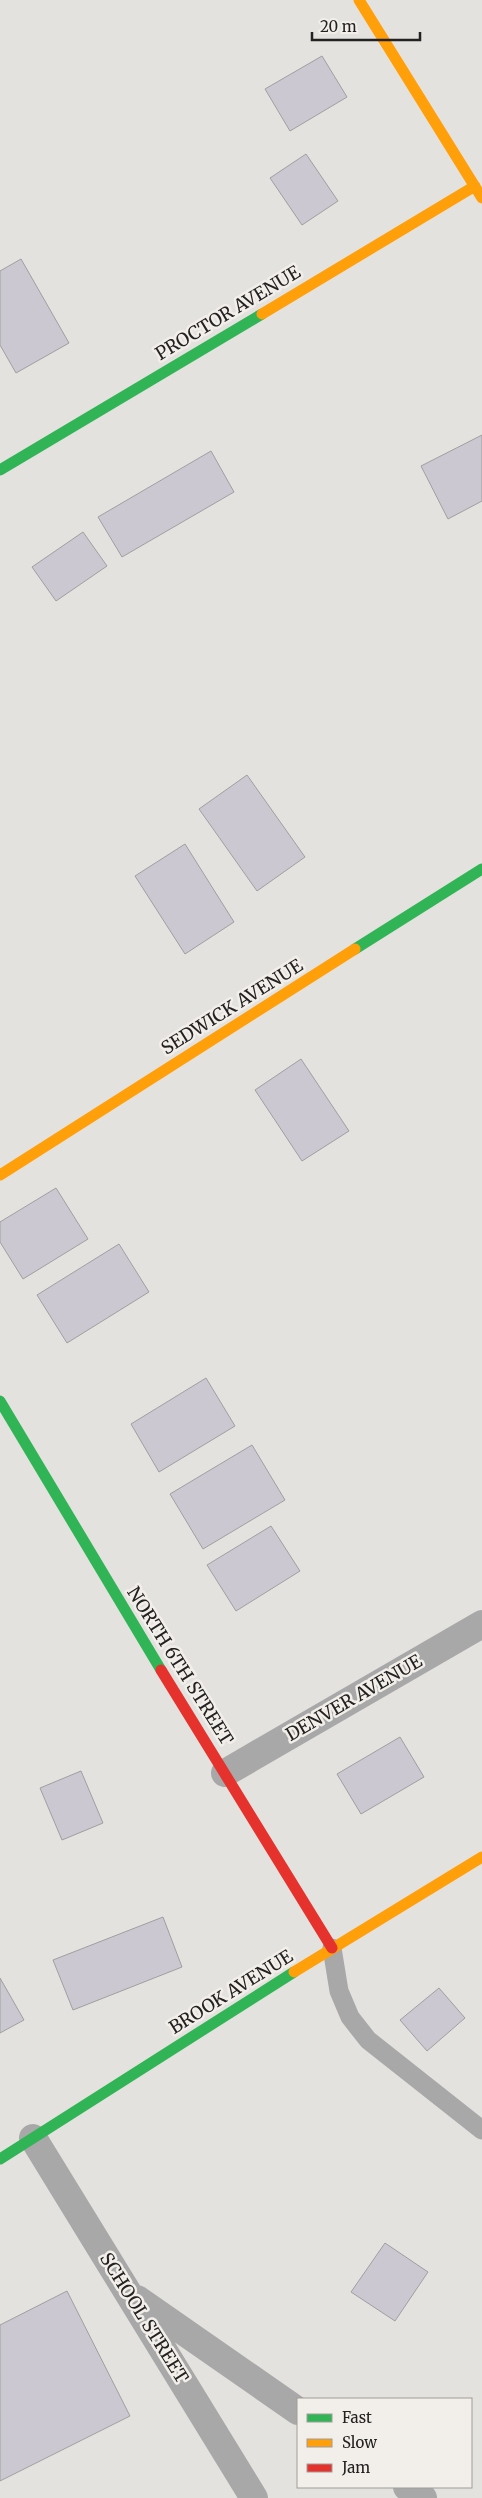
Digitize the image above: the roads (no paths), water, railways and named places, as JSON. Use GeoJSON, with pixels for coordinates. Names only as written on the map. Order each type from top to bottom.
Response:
{"type":"FeatureCollection","features":[{"type":"Feature","properties":{"kind":"street"},"geometry":{"type":"LineString","coordinates":[[359,0],[482,198]]}},
{"type":"Feature","properties":{"kind":"street","name":"PROCTOR AVENUE"},"geometry":{"type":"LineString","coordinates":[[0,470],[475,186]]}},
{"type":"Feature","properties":{"kind":"street","name":"SEDWICK AVENUE"},"geometry":{"type":"LineString","coordinates":[[0,1174],[482,869]]}},
{"type":"Feature","properties":{"kind":"street","name":"NORTH 6TH STREET"},"geometry":{"type":"LineString","coordinates":[[0,1401],[332,1948]]}},
{"type":"Feature","properties":{"kind":"street","name":"DENVER AVENUE"},"geometry":{"type":"LineString","coordinates":[[225,1773],[482,1624]]}},
{"type":"Feature","properties":{"kind":"street","name":"BROOK AVENUE"},"geometry":{"type":"LineString","coordinates":[[0,2159],[332,1948],[482,1857]]}},
{"type":"Feature","properties":{"kind":"street","name":"SCHOOL STREET"},"geometry":{"type":"LineString","coordinates":[[33,2138],[254,2498]]}},
{"type":"Feature","properties":{"kind":"street"},"geometry":{"type":"LineString","coordinates":[[128,2293],[297,2410]]}},
{"type":"Feature","properties":{"kind":"street"},"geometry":{"type":"LineString","coordinates":[[408,2488],[423,2498]]}},
{"type":"Feature","properties":{"kind":"lane"},"geometry":{"type":"LineString","coordinates":[[332,1948],[339,1990],[350,2017],[368,2040],[482,2130]]}}]}
